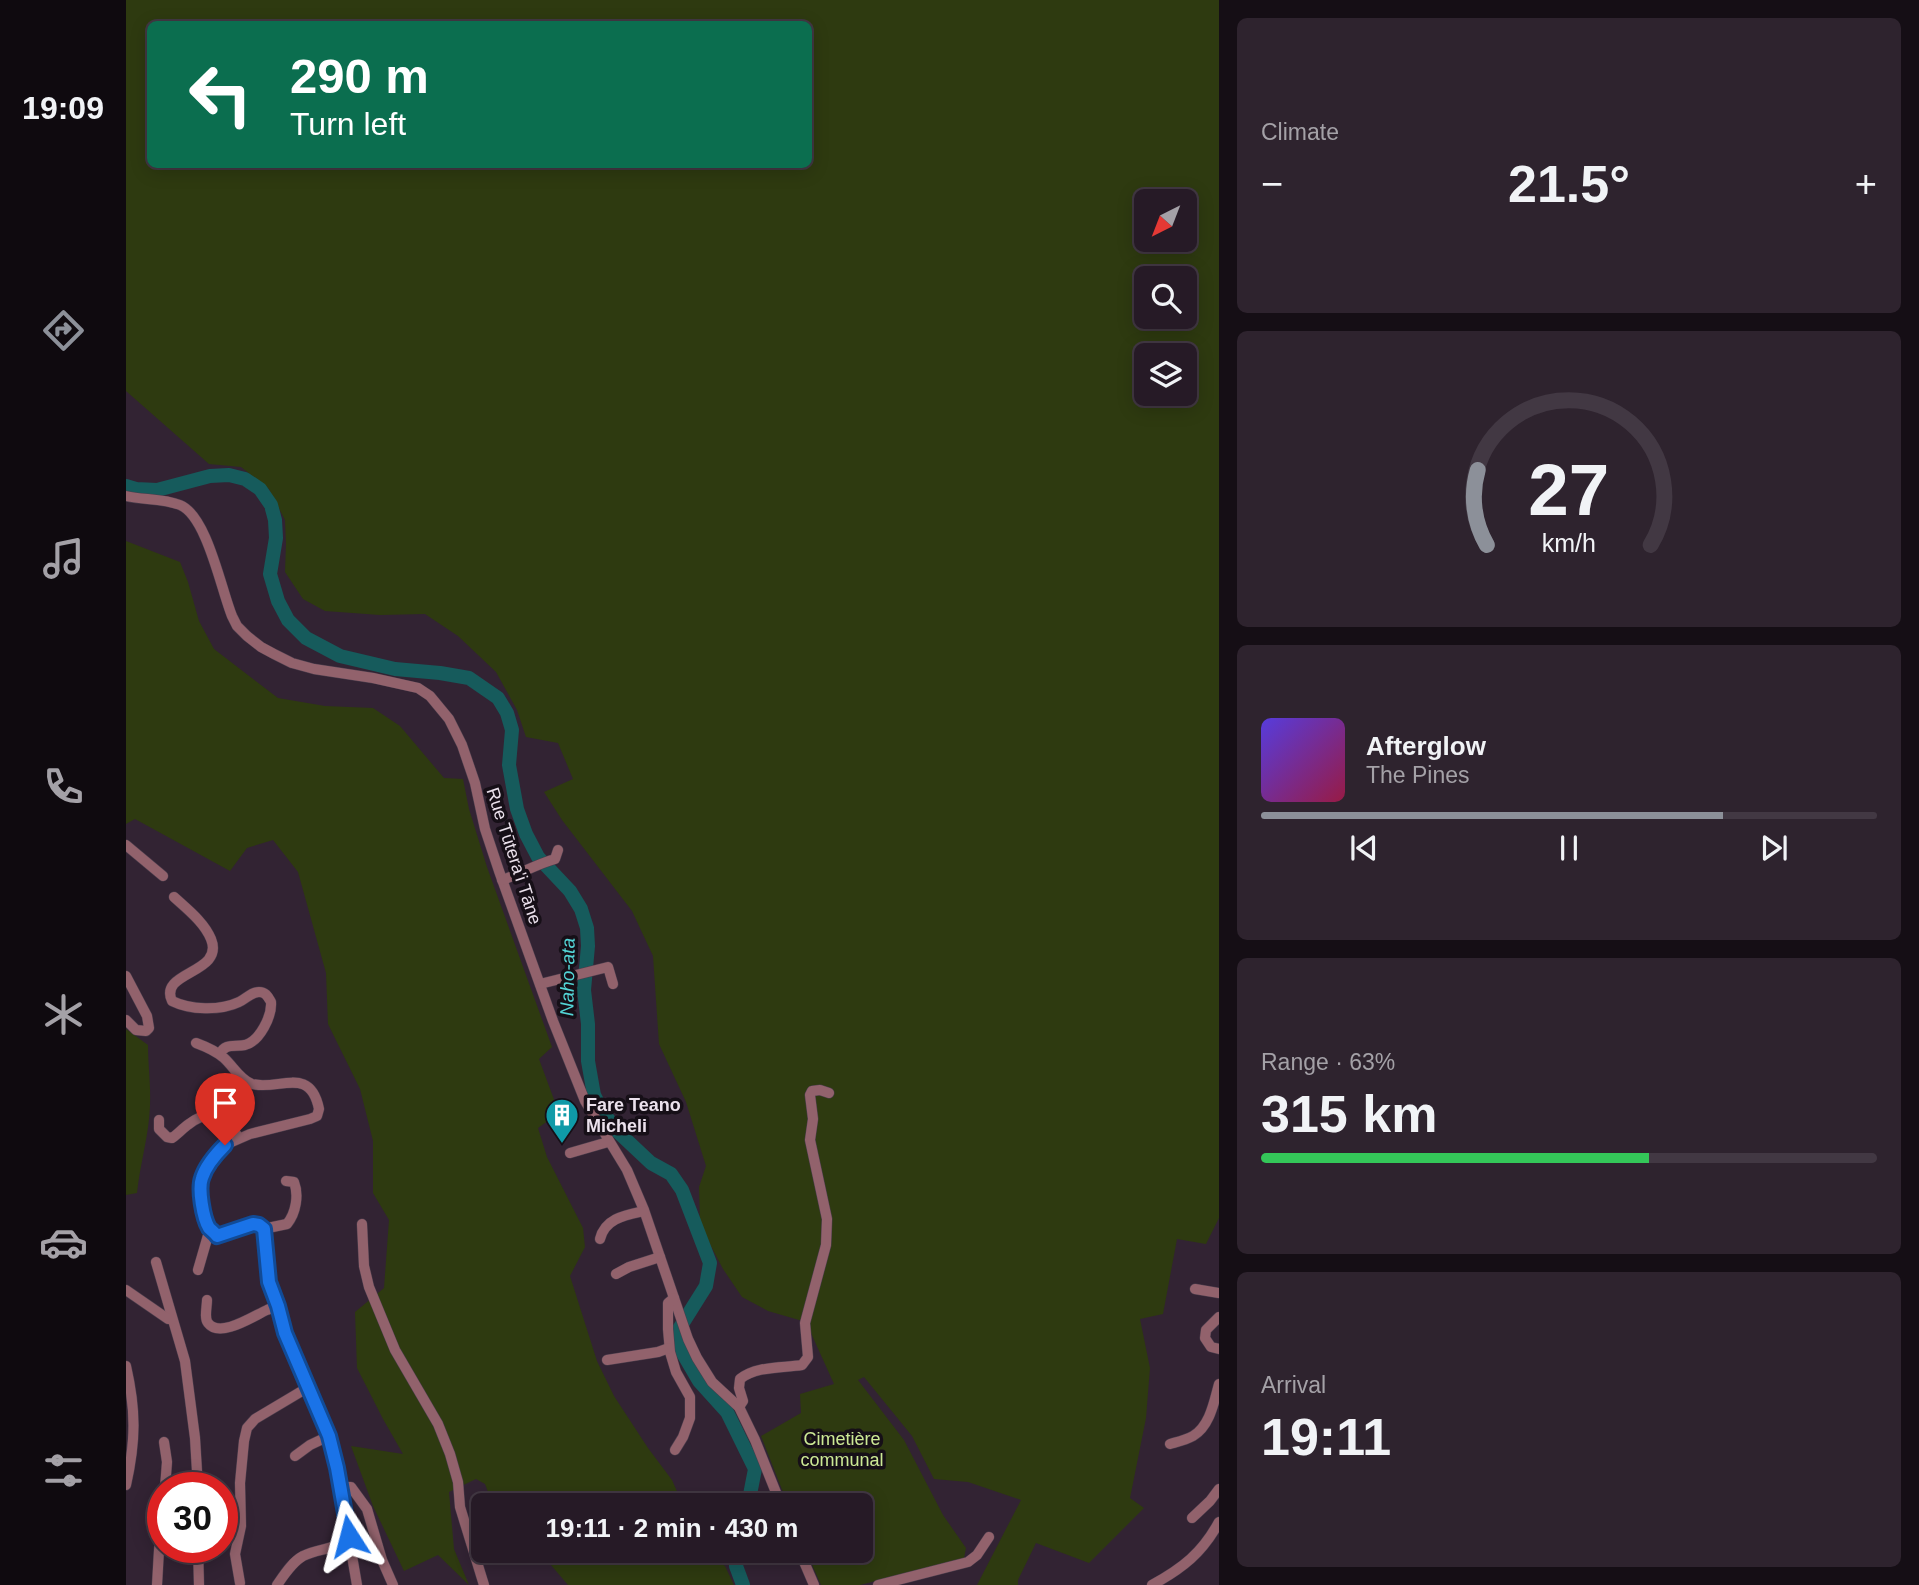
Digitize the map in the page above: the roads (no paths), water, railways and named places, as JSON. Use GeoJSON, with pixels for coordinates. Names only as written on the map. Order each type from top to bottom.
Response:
{"type":"FeatureCollection","features":[{"type":"Feature","properties":{"kind":"street","name":"Rue Tūtera'i Tāne"},"geometry":{"type":"LineString","coordinates":[[126,496],[180,505],[193,514],[207,540],[237,626],[261,647],[303,666],[418,688],[430,696],[449,719],[462,745],[475,783],[485,829],[502,880],[585,1101],[627,1170],[645,1211],[688,1339],[697,1358],[712,1382],[739,1407],[776,1493]]}},
{"type":"Feature","properties":{"kind":"street"},"geometry":{"type":"LineString","coordinates":[[126,845],[163,876]]}},
{"type":"Feature","properties":{"kind":"street"},"geometry":{"type":"LineString","coordinates":[[502,880],[555,859],[558,850]]}},
{"type":"Feature","properties":{"kind":"street"},"geometry":{"type":"LineString","coordinates":[[174,897],[199,921],[210,937],[212,948],[204,964],[171,986],[172,1001],[193,1007],[222,1007],[259,992],[266,995],[271,1002],[268,1017],[255,1039],[245,1045],[225,1048],[220,1054]]}},
{"type":"Feature","properties":{"kind":"street"},"geometry":{"type":"LineString","coordinates":[[540,984],[608,967],[613,984]]}},
{"type":"Feature","properties":{"kind":"street"},"geometry":{"type":"LineString","coordinates":[[126,976],[147,1016],[149,1028],[146,1031],[136,1030],[126,1020]]}},
{"type":"Feature","properties":{"kind":"street"},"geometry":{"type":"LineString","coordinates":[[196,1043],[220,1054],[251,1084],[292,1083],[306,1086],[314,1094],[319,1107],[318,1114],[310,1119],[256,1132],[222,1147],[209,1163],[201,1188],[208,1226],[217,1236],[253,1224],[264,1229],[269,1282],[285,1333],[329,1436],[341,1488],[356,1585]]}},
{"type":"Feature","properties":{"kind":"street"},"geometry":{"type":"LineString","coordinates":[[739,1407],[743,1401],[739,1388],[742,1376],[802,1365],[808,1357],[805,1323],[826,1245],[827,1219],[810,1140],[813,1119],[810,1095],[812,1091],[820,1090],[829,1093]]}},
{"type":"Feature","properties":{"kind":"street"},"geometry":{"type":"LineString","coordinates":[[159,1120],[159,1129],[172,1138],[190,1122],[202,1116],[213,1115],[224,1118],[239,1138]]}},
{"type":"Feature","properties":{"kind":"street"},"geometry":{"type":"LineString","coordinates":[[570,1153],[608,1142]]}},
{"type":"Feature","properties":{"kind":"street"},"geometry":{"type":"LineString","coordinates":[[264,1229],[284,1225],[293,1216],[296,1188],[294,1182],[286,1181]]}},
{"type":"Feature","properties":{"kind":"street"},"geometry":{"type":"LineString","coordinates":[[600,1239],[606,1224],[614,1219],[645,1211]]}},
{"type":"Feature","properties":{"kind":"street"},"geometry":{"type":"LineString","coordinates":[[362,1224],[364,1266],[369,1287],[395,1350],[439,1424],[458,1482],[460,1507],[484,1585]]}},
{"type":"Feature","properties":{"kind":"street"},"geometry":{"type":"LineString","coordinates":[[198,1270],[209,1232],[212,1230]]}},
{"type":"Feature","properties":{"kind":"street"},"geometry":{"type":"LineString","coordinates":[[616,1274],[660,1257]]}},
{"type":"Feature","properties":{"kind":"street"},"geometry":{"type":"LineString","coordinates":[[156,1262],[185,1360],[197,1472]]}},
{"type":"Feature","properties":{"kind":"street"},"geometry":{"type":"LineString","coordinates":[[1195,1289],[1219,1293]]}},
{"type":"Feature","properties":{"kind":"street"},"geometry":{"type":"LineString","coordinates":[[126,1290],[168,1319],[172,1319]]}},
{"type":"Feature","properties":{"kind":"street"},"geometry":{"type":"LineString","coordinates":[[674,1298],[668,1303],[669,1348],[677,1372],[690,1396],[690,1418],[675,1450]]}},
{"type":"Feature","properties":{"kind":"street"},"geometry":{"type":"LineString","coordinates":[[207,1300],[207,1322],[217,1328],[248,1321],[278,1306]]}},
{"type":"Feature","properties":{"kind":"street"},"geometry":{"type":"LineString","coordinates":[[1219,1317],[1206,1330],[1205,1338],[1211,1347],[1219,1349]]}},
{"type":"Feature","properties":{"kind":"street"},"geometry":{"type":"LineString","coordinates":[[607,1360],[669,1348]]}},
{"type":"Feature","properties":{"kind":"street"},"geometry":{"type":"LineString","coordinates":[[126,1366],[135,1424],[133,1455],[126,1485]]}},
{"type":"Feature","properties":{"kind":"street"},"geometry":{"type":"LineString","coordinates":[[1170,1444],[1192,1437],[1206,1422],[1219,1384]]}},
{"type":"Feature","properties":{"kind":"street"},"geometry":{"type":"LineString","coordinates":[[240,1583],[235,1554],[241,1527],[240,1483],[247,1428],[255,1419],[307,1388]]}},
{"type":"Feature","properties":{"kind":"street"},"geometry":{"type":"LineString","coordinates":[[295,1456],[329,1436]]}},
{"type":"Feature","properties":{"kind":"street"},"geometry":{"type":"LineString","coordinates":[[164,1442],[166,1472]]}},
{"type":"Feature","properties":{"kind":"street"},"geometry":{"type":"LineString","coordinates":[[341,1488],[351,1487],[367,1509],[382,1560],[393,1585]]}},
{"type":"Feature","properties":{"kind":"street"},"geometry":{"type":"LineString","coordinates":[[1192,1518],[1219,1489]]}},
{"type":"Feature","properties":{"kind":"street"},"geometry":{"type":"LineString","coordinates":[[1152,1585],[1198,1554],[1219,1522]]}},
{"type":"Feature","properties":{"kind":"street"},"geometry":{"type":"LineString","coordinates":[[277,1585],[300,1558],[338,1547],[349,1536]]}},
{"type":"Feature","properties":{"kind":"street"},"geometry":{"type":"LineString","coordinates":[[878,1585],[968,1562],[977,1555],[989,1537]]}},
{"type":"Feature","properties":{"kind":"street"},"geometry":{"type":"LineString","coordinates":[[157,1585],[158,1563]]}},
{"type":"Feature","properties":{"kind":"street"},"geometry":{"type":"LineString","coordinates":[[198,1563],[199,1585]]}},
{"type":"Feature","properties":{"kind":"street"},"geometry":{"type":"LineString","coordinates":[[805,1563],[814,1585]]}},
{"type":"Feature","properties":{"kind":"waterway","name":"Naho-ata"},"geometry":{"type":"LineString","coordinates":[[126,486],[157,490],[210,476],[229,475],[245,479],[260,489],[271,505],[276,538],[270,574],[278,601],[288,620],[306,638],[340,656],[395,669],[469,678],[498,698],[507,713],[512,730],[509,765],[517,809],[526,834],[538,857],[570,891],[581,909],[587,928],[584,990],[588,1061],[594,1095],[618,1132],[651,1163],[671,1174],[682,1190],[710,1263],[706,1286],[679,1329],[678,1345],[699,1381],[727,1412],[755,1469],[750,1493]]}},
{"type":"Feature","properties":{"kind":"waterway","name":"Naho-ata"},"geometry":{"type":"LineString","coordinates":[[737,1563],[743,1585]]}},
{"type":"Feature","properties":{"kind":"place","name":"Fare Teano Micheli"},"geometry":{"type":"Point","coordinates":[562,1145]}},
{"type":"Feature","properties":{"kind":"park label","name":"Cimetière communal"},"geometry":{"type":"Point","coordinates":[842,1449]}}]}
